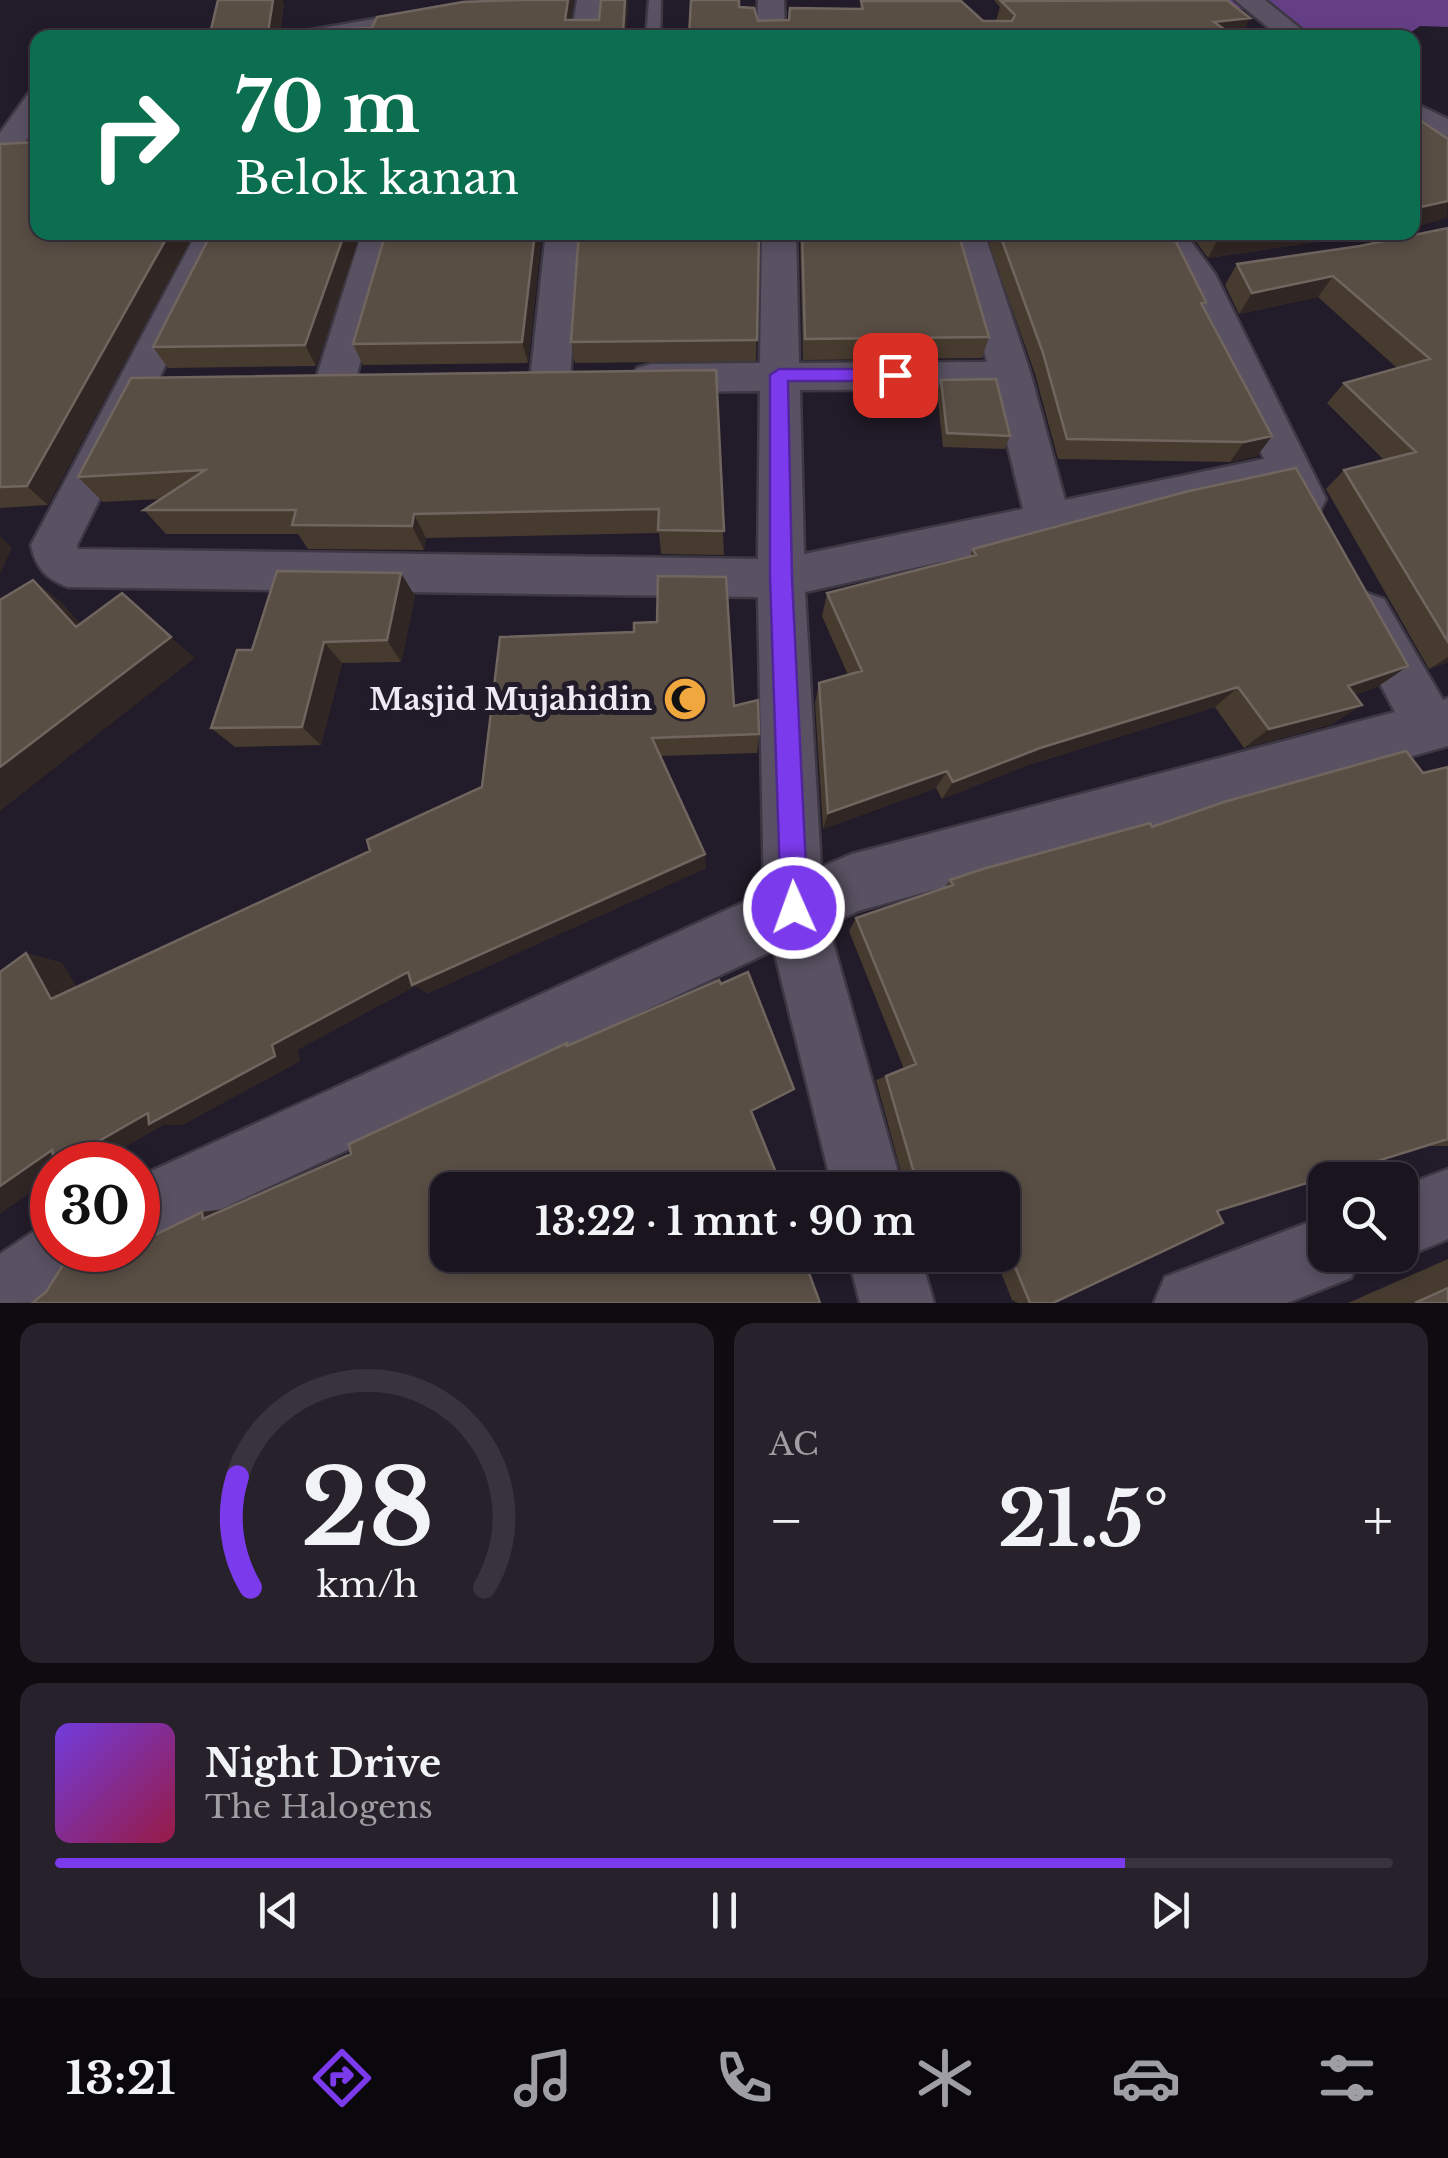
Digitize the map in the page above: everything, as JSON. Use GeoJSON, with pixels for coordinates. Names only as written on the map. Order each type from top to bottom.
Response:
{"type":"FeatureCollection","features":[{"type":"Feature","properties":{"kind":"street"},"geometry":{"type":"LineString","coordinates":[[350,30],[483,2],[526,0]]}},
{"type":"Feature","properties":{"kind":"street"},"geometry":{"type":"LineString","coordinates":[[585,30],[587,0],[614,0]]}},
{"type":"Feature","properties":{"kind":"street"},"geometry":{"type":"LineString","coordinates":[[770,0],[771,30]]}},
{"type":"Feature","properties":{"kind":"street"},"geometry":{"type":"LineString","coordinates":[[1248,0],[1288,30]]}},
{"type":"Feature","properties":{"kind":"street"},"geometry":{"type":"LineString","coordinates":[[446,30],[453,11]]}},
{"type":"Feature","properties":{"kind":"street"},"geometry":{"type":"LineString","coordinates":[[0,156],[30,92]]}},
{"type":"Feature","properties":{"kind":"street"},"geometry":{"type":"LineString","coordinates":[[1420,112],[1448,112]]}},
{"type":"Feature","properties":{"kind":"street"},"geometry":{"type":"LineString","coordinates":[[1420,116],[1448,132]]}},
{"type":"Feature","properties":{"kind":"street"},"geometry":{"type":"LineString","coordinates":[[211,240],[156,386],[54,545],[57,558],[68,568],[781,578],[1288,470]]}},
{"type":"Feature","properties":{"kind":"street"},"geometry":{"type":"LineString","coordinates":[[334,385],[377,240]]}},
{"type":"Feature","properties":{"kind":"street"},"geometry":{"type":"LineString","coordinates":[[563,240],[564,380],[1011,375]]}},
{"type":"Feature","properties":{"kind":"street"},"geometry":{"type":"LineString","coordinates":[[778,240],[781,578],[794,908],[863,1172]]}},
{"type":"Feature","properties":{"kind":"street"},"geometry":{"type":"LineString","coordinates":[[969,240],[1011,375],[1048,520]]}},
{"type":"Feature","properties":{"kind":"street"},"geometry":{"type":"LineString","coordinates":[[160,1203],[852,883],[1439,725],[1335,556],[1288,470],[1215,272],[1176,240]]}},
{"type":"Feature","properties":{"kind":"street"},"geometry":{"type":"LineString","coordinates":[[1418,1216],[1448,1204]]}},
{"type":"Feature","properties":{"kind":"street"},"geometry":{"type":"LineString","coordinates":[[1191,1303],[1308,1258]]}},
{"type":"Feature","properties":{"kind":"street"},"geometry":{"type":"LineString","coordinates":[[0,1299],[36,1272]]}},
{"type":"Feature","properties":{"kind":"street"},"geometry":{"type":"LineString","coordinates":[[889,1272],[897,1303]]}},
{"type":"Feature","properties":{"kind":"lane"},"geometry":{"type":"LineString","coordinates":[[654,30],[656,0]]}},
{"type":"Feature","properties":{"kind":"shaded area"},"geometry":{"type":"Polygon","coordinates":[[[1222,0],[1448,0],[1448,27],[1287,30],[1222,0]]]}},
{"type":"Feature","properties":{"kind":"building"},"geometry":{"type":"Polygon","coordinates":[[[218,0],[273,0],[268,30],[211,30],[218,0]]]}},
{"type":"Feature","properties":{"kind":"building"},"geometry":{"type":"Polygon","coordinates":[[[568,0],[565,20],[599,20],[601,0],[625,0],[623,30],[320,30],[372,28],[377,17],[463,2],[568,0]]]}},
{"type":"Feature","properties":{"kind":"building"},"geometry":{"type":"Polygon","coordinates":[[[691,0],[739,0],[739,7],[754,8],[758,21],[789,20],[790,8],[863,9],[861,1],[961,1],[983,21],[1012,21],[1015,15],[1001,1],[1227,0],[1250,18],[1214,22],[1226,30],[689,30],[691,0]]]}},
{"type":"Feature","properties":{"kind":"building"},"geometry":{"type":"Polygon","coordinates":[[[1420,120],[1448,139],[1448,201],[1420,207],[1420,120]]]}},
{"type":"Feature","properties":{"kind":"building"},"geometry":{"type":"Polygon","coordinates":[[[30,142],[30,240],[165,240],[27,486],[0,487],[0,144],[30,142]]]}},
{"type":"Feature","properties":{"kind":"building"},"geometry":{"type":"Polygon","coordinates":[[[1448,228],[1448,642],[1344,470],[1416,452],[1344,383],[1430,359],[1333,276],[1252,293],[1237,264],[1389,240],[1420,240],[1420,234],[1448,228]]]}},
{"type":"Feature","properties":{"kind":"building"},"geometry":{"type":"Polygon","coordinates":[[[208,240],[342,240],[305,345],[153,347],[208,240]]]}},
{"type":"Feature","properties":{"kind":"building"},"geometry":{"type":"Polygon","coordinates":[[[384,240],[534,240],[522,342],[353,344],[384,240]]]}},
{"type":"Feature","properties":{"kind":"building"},"geometry":{"type":"Polygon","coordinates":[[[578,240],[759,240],[757,340],[571,342],[578,240]]]}},
{"type":"Feature","properties":{"kind":"building"},"geometry":{"type":"Polygon","coordinates":[[[802,240],[960,240],[989,337],[805,339],[802,240]]]}},
{"type":"Feature","properties":{"kind":"building"},"geometry":{"type":"Polygon","coordinates":[[[1002,240],[1175,240],[1206,302],[1201,303],[1272,436],[1244,442],[1067,439],[1043,353],[1002,240]]]}},
{"type":"Feature","properties":{"kind":"building"},"geometry":{"type":"Polygon","coordinates":[[[716,370],[724,531],[658,530],[659,509],[414,514],[412,526],[292,525],[296,510],[144,510],[205,470],[78,477],[131,378],[716,370]]]}},
{"type":"Feature","properties":{"kind":"building"},"geometry":{"type":"Polygon","coordinates":[[[996,379],[1010,436],[947,433],[941,380],[996,379]]]}},
{"type":"Feature","properties":{"kind":"building"},"geometry":{"type":"Polygon","coordinates":[[[1296,468],[1408,666],[1348,686],[1362,705],[1269,729],[1238,687],[1040,748],[953,782],[947,771],[828,813],[819,683],[862,671],[827,593],[976,555],[973,549],[1189,491],[1296,468]]]}},
{"type":"Feature","properties":{"kind":"building"},"geometry":{"type":"Polygon","coordinates":[[[277,571],[401,573],[387,640],[324,642],[302,727],[211,728],[237,650],[252,650],[277,571]]]}},
{"type":"Feature","properties":{"kind":"building"},"geometry":{"type":"Polygon","coordinates":[[[658,576],[726,577],[734,706],[758,700],[759,734],[652,738],[705,854],[412,985],[408,972],[272,1045],[275,1056],[149,1124],[148,1113],[97,1142],[30,1142],[30,1165],[0,1186],[0,972],[26,953],[51,999],[370,851],[367,840],[482,787],[500,637],[634,632],[634,623],[657,622],[658,576]]]}},
{"type":"Feature","properties":{"kind":"building"},"geometry":{"type":"Polygon","coordinates":[[[33,580],[76,627],[122,593],[171,637],[0,767],[0,600],[33,580]]]}},
{"type":"Feature","properties":{"kind":"building"},"geometry":{"type":"Polygon","coordinates":[[[1406,751],[1423,773],[1448,767],[1448,1139],[1374,1162],[1308,1162],[1308,1183],[1217,1211],[1223,1223],[1053,1303],[1030,1303],[1017,1272],[1020,1172],[914,1172],[886,1076],[916,1064],[856,918],[953,885],[950,880],[983,869],[1150,823],[1152,827],[1224,802],[1406,751]]]}},
{"type":"Feature","properties":{"kind":"building"},"geometry":{"type":"Polygon","coordinates":[[[748,972],[794,1089],[751,1111],[776,1172],[430,1172],[430,1272],[809,1272],[820,1303],[32,1303],[46,1292],[59,1272],[160,1272],[160,1232],[202,1212],[203,1219],[351,1154],[349,1144],[567,1043],[719,980],[721,984],[748,972]]]}},
{"type":"Feature","properties":{"kind":"building"},"geometry":{"type":"Polygon","coordinates":[[[1448,1288],[1448,1303],[1415,1303],[1448,1288]]]}},
{"type":"Feature","properties":{"kind":"place","name":"Masjid Mujahidin"},"geometry":{"type":"Point","coordinates":[685,699]}},
{"type":"Feature","properties":{"kind":"route"},"geometry":{"type":"LineString","coordinates":[[794,908],[781,578],[779,375],[895,375]]}}]}
